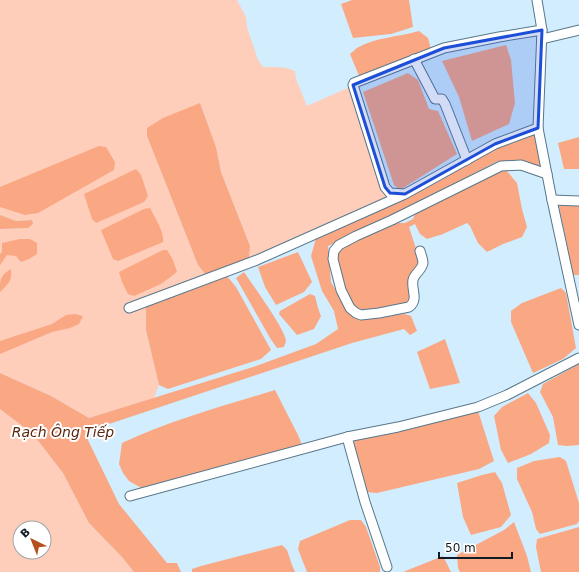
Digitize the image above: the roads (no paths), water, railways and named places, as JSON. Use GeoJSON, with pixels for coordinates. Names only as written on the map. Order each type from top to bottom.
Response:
{"type":"FeatureCollection","features":[{"type":"Feature","properties":{"kind":"street"},"geometry":{"type":"LineString","coordinates":[[537,0],[542,35],[538,128],[579,325]]}},
{"type":"Feature","properties":{"kind":"street"},"geometry":{"type":"LineString","coordinates":[[405,194],[390,194],[385,187],[353,84],[354,83],[444,48],[499,37],[542,35],[579,30]]}},
{"type":"Feature","properties":{"kind":"street"},"geometry":{"type":"LineString","coordinates":[[414,59],[435,99],[442,99],[445,104],[467,160]]}},
{"type":"Feature","properties":{"kind":"street"},"geometry":{"type":"LineString","coordinates":[[129,308],[257,260],[405,194],[495,144],[538,128]]}},
{"type":"Feature","properties":{"kind":"street"},"geometry":{"type":"LineString","coordinates":[[420,251],[423,264],[421,269],[413,278],[413,304],[409,307],[361,315],[350,308],[341,290],[333,259],[334,250],[339,245],[501,166],[521,165],[547,174]]}},
{"type":"Feature","properties":{"kind":"street"},"geometry":{"type":"LineString","coordinates":[[552,200],[579,201]]}},
{"type":"Feature","properties":{"kind":"street"},"geometry":{"type":"LineString","coordinates":[[130,496],[347,437],[478,407],[507,395],[579,358]]}},
{"type":"Feature","properties":{"kind":"street"},"geometry":{"type":"LineString","coordinates":[[347,437],[365,502],[387,567]]}},
{"type":"Feature","properties":{"kind":"water"},"geometry":{"type":"Polygon","coordinates":[[[352,0],[409,0],[413,27],[391,34],[353,38],[341,4],[352,0]]]}},
{"type":"Feature","properties":{"kind":"water"},"geometry":{"type":"Polygon","coordinates":[[[419,31],[428,38],[431,49],[359,76],[350,54],[356,48],[380,39],[419,31]]]}},
{"type":"Feature","properties":{"kind":"water"},"geometry":{"type":"Polygon","coordinates":[[[506,45],[511,60],[515,103],[509,124],[472,141],[459,97],[442,61],[506,45]]]}},
{"type":"Feature","properties":{"kind":"water"},"geometry":{"type":"Polygon","coordinates":[[[408,73],[418,80],[429,109],[438,111],[457,154],[400,190],[394,185],[363,92],[408,73]]]}},
{"type":"Feature","properties":{"kind":"water"},"geometry":{"type":"Polygon","coordinates":[[[200,103],[216,147],[221,172],[250,246],[249,259],[206,275],[198,265],[147,136],[147,128],[163,118],[200,103]]]}},
{"type":"Feature","properties":{"kind":"water","name":"Rạch Ông Tiếp"},"geometry":{"type":"Polygon","coordinates":[[[535,132],[542,168],[523,161],[498,161],[382,221],[328,246],[331,282],[346,308],[358,317],[405,314],[411,316],[417,331],[410,335],[404,329],[352,343],[91,430],[87,438],[119,504],[167,563],[177,563],[181,572],[134,572],[122,557],[89,523],[63,473],[33,434],[0,409],[0,373],[51,396],[89,418],[253,367],[316,344],[338,329],[334,311],[322,291],[311,256],[316,238],[496,148],[535,132]]]}},
{"type":"Feature","properties":{"kind":"water"},"geometry":{"type":"Polygon","coordinates":[[[579,137],[579,169],[564,169],[558,143],[579,137]]]}},
{"type":"Feature","properties":{"kind":"water"},"geometry":{"type":"Polygon","coordinates":[[[99,146],[106,147],[115,162],[114,170],[38,213],[25,215],[0,207],[0,187],[99,146]]]}},
{"type":"Feature","properties":{"kind":"water"},"geometry":{"type":"Polygon","coordinates":[[[136,169],[141,175],[148,196],[144,202],[96,223],[92,219],[84,194],[136,169]]]}},
{"type":"Feature","properties":{"kind":"water"},"geometry":{"type":"Polygon","coordinates":[[[498,170],[507,171],[517,183],[527,227],[522,237],[487,252],[478,243],[467,223],[443,234],[427,239],[420,234],[415,224],[409,227],[420,261],[414,298],[402,307],[364,312],[354,309],[334,261],[337,248],[391,225],[405,223],[413,219],[415,214],[498,170]]]}},
{"type":"Feature","properties":{"kind":"water"},"geometry":{"type":"Polygon","coordinates":[[[579,205],[579,275],[573,275],[559,206],[579,205]]]}},
{"type":"Feature","properties":{"kind":"water"},"geometry":{"type":"Polygon","coordinates":[[[150,208],[161,229],[163,242],[118,261],[113,259],[101,230],[144,209],[150,208]]]}},
{"type":"Feature","properties":{"kind":"water"},"geometry":{"type":"Polygon","coordinates":[[[0,215],[16,221],[32,220],[33,224],[28,228],[0,229],[0,215]]]}},
{"type":"Feature","properties":{"kind":"water"},"geometry":{"type":"Polygon","coordinates":[[[20,239],[30,239],[37,243],[37,254],[21,262],[16,256],[7,255],[0,265],[2,243],[20,239]]]}},
{"type":"Feature","properties":{"kind":"water"},"geometry":{"type":"Polygon","coordinates":[[[163,250],[167,250],[173,260],[177,272],[161,284],[134,296],[128,294],[119,272],[163,250]]]}},
{"type":"Feature","properties":{"kind":"water"},"geometry":{"type":"Polygon","coordinates":[[[298,252],[312,282],[304,292],[276,305],[265,287],[258,267],[298,252]]]}},
{"type":"Feature","properties":{"kind":"water"},"geometry":{"type":"Polygon","coordinates":[[[11,269],[9,282],[0,292],[1,278],[11,269]]]}},
{"type":"Feature","properties":{"kind":"water"},"geometry":{"type":"Polygon","coordinates":[[[244,272],[281,327],[286,341],[284,347],[277,348],[270,338],[236,278],[244,272]]]}},
{"type":"Feature","properties":{"kind":"water"},"geometry":{"type":"Polygon","coordinates":[[[226,275],[236,287],[271,350],[261,359],[168,389],[159,385],[146,330],[146,305],[226,275]]]}},
{"type":"Feature","properties":{"kind":"water"},"geometry":{"type":"Polygon","coordinates":[[[561,288],[566,293],[576,348],[563,359],[533,373],[511,322],[511,311],[522,303],[561,288]]]}},
{"type":"Feature","properties":{"kind":"water"},"geometry":{"type":"Polygon","coordinates":[[[310,294],[315,296],[321,316],[314,329],[297,335],[279,314],[280,311],[310,294]]]}},
{"type":"Feature","properties":{"kind":"water"},"geometry":{"type":"Polygon","coordinates":[[[75,314],[83,316],[79,324],[70,328],[52,332],[0,354],[0,341],[52,324],[66,315],[75,314]]]}},
{"type":"Feature","properties":{"kind":"water"},"geometry":{"type":"Polygon","coordinates":[[[445,339],[460,383],[430,389],[417,352],[445,339]]]}},
{"type":"Feature","properties":{"kind":"water"},"geometry":{"type":"Polygon","coordinates":[[[579,364],[579,445],[558,445],[553,417],[540,392],[543,384],[579,364]]]}},
{"type":"Feature","properties":{"kind":"water"},"geometry":{"type":"Polygon","coordinates":[[[275,390],[302,445],[143,489],[129,481],[123,473],[119,464],[122,443],[178,420],[275,390]]]}},
{"type":"Feature","properties":{"kind":"water"},"geometry":{"type":"Polygon","coordinates":[[[528,393],[536,403],[550,435],[549,443],[531,454],[508,463],[501,450],[494,416],[502,407],[528,393]]]}},
{"type":"Feature","properties":{"kind":"water"},"geometry":{"type":"Polygon","coordinates":[[[478,411],[494,461],[479,469],[377,493],[366,492],[351,440],[478,411]]]}},
{"type":"Feature","properties":{"kind":"water"},"geometry":{"type":"Polygon","coordinates":[[[560,457],[566,461],[579,503],[579,521],[577,524],[540,534],[536,529],[532,512],[517,479],[517,468],[534,461],[560,457]]]}},
{"type":"Feature","properties":{"kind":"water"},"geometry":{"type":"Polygon","coordinates":[[[495,472],[502,483],[511,515],[501,527],[471,535],[463,517],[457,483],[495,472]]]}},
{"type":"Feature","properties":{"kind":"water"},"geometry":{"type":"Polygon","coordinates":[[[350,520],[361,520],[366,527],[380,567],[380,572],[307,572],[298,549],[300,541],[350,520]]]}},
{"type":"Feature","properties":{"kind":"water"},"geometry":{"type":"Polygon","coordinates":[[[514,522],[527,556],[531,572],[460,572],[458,568],[457,555],[504,530],[514,522]]]}},
{"type":"Feature","properties":{"kind":"water"},"geometry":{"type":"Polygon","coordinates":[[[579,527],[579,572],[541,572],[536,547],[537,539],[579,527]]]}},
{"type":"Feature","properties":{"kind":"water"},"geometry":{"type":"Polygon","coordinates":[[[282,545],[287,550],[295,572],[192,572],[192,569],[201,566],[282,545]]]}},
{"type":"Feature","properties":{"kind":"water"},"geometry":{"type":"Polygon","coordinates":[[[443,556],[451,572],[403,572],[443,556]]]}}]}
